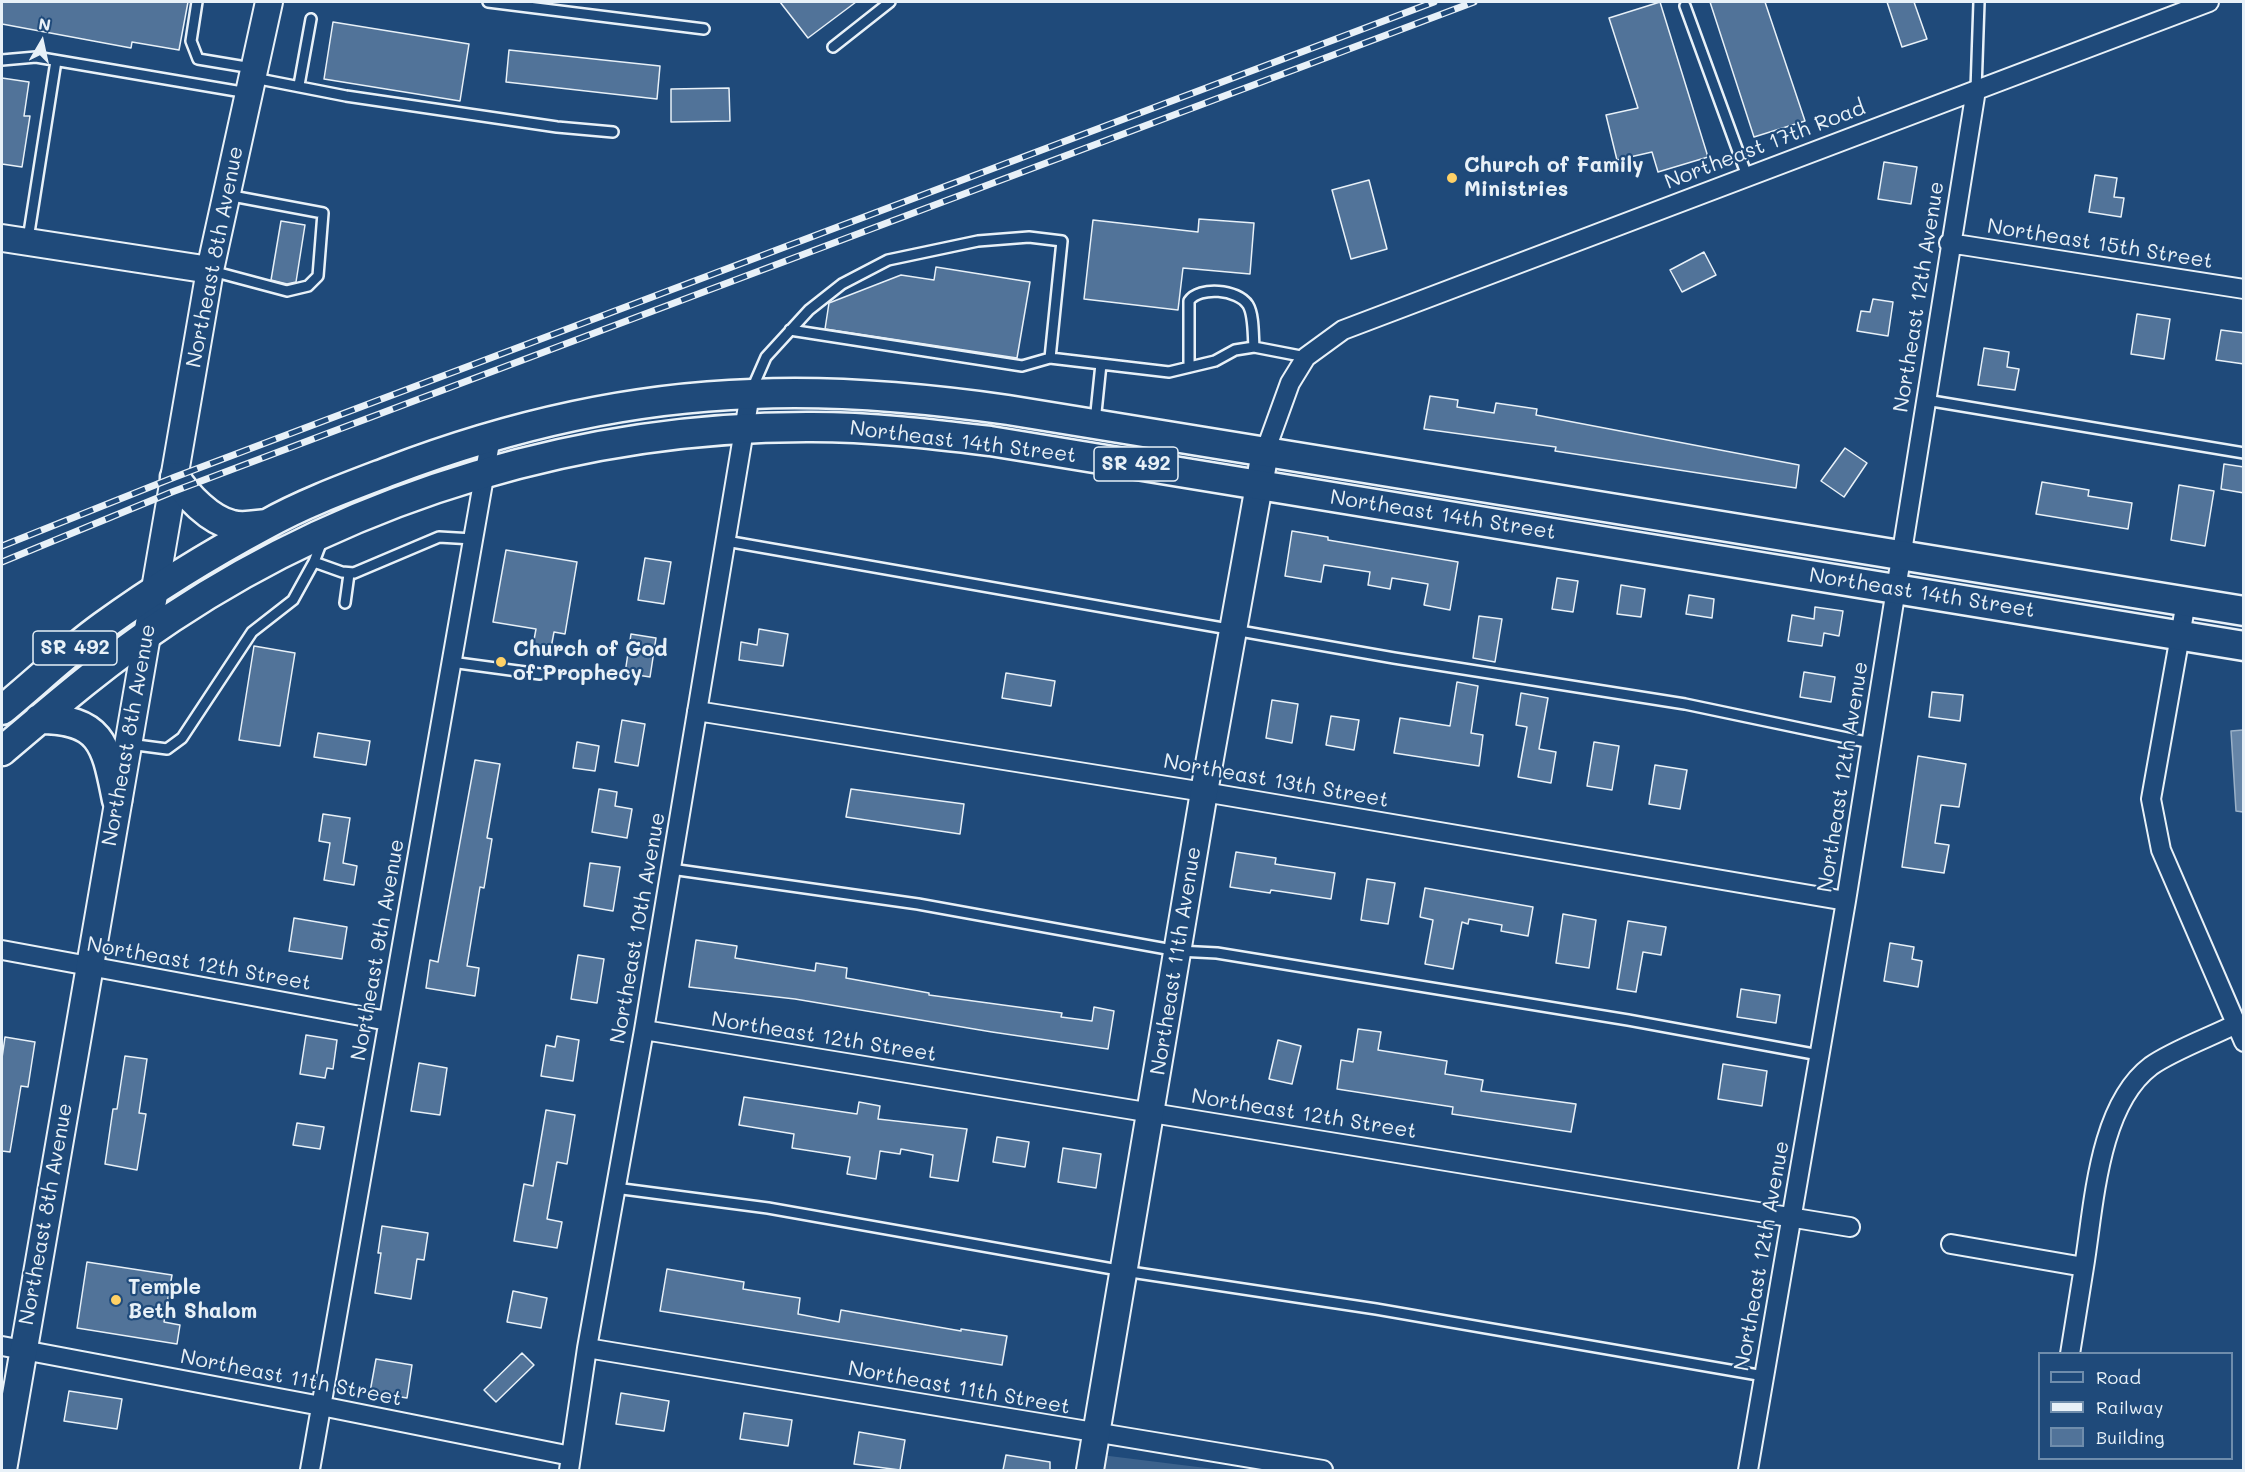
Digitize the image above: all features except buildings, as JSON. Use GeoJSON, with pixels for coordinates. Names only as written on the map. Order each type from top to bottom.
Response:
{"type":"FeatureCollection","features":[{"type":"Feature","properties":{"kind":"main road","name":"Northeast 8th Avenue"},"geometry":{"type":"LineString","coordinates":[[3,1470],[12,1349],[89,967],[210,270],[269,2]]}},
{"type":"Feature","properties":{"kind":"main road"},"geometry":{"type":"LineString","coordinates":[[2,238],[210,270]]}},
{"type":"Feature","properties":{"kind":"main road","name":"Northeast 14th Street"},"geometry":{"type":"LineString","coordinates":[[2,710],[70,651],[153,592],[266,524],[345,488],[490,437],[615,409],[750,394],[863,394],[935,400],[2244,611]]}},
{"type":"Feature","properties":{"kind":"main road","name":"Northeast 14th Street"},"geometry":{"type":"LineString","coordinates":[[2,751],[39,719],[146,636],[218,589],[325,533],[368,514],[484,474],[571,452],[632,440],[744,429],[847,428],[932,434],[1260,485],[2244,646]]}},
{"type":"Feature","properties":{"kind":"main road","name":"Northeast 11th Avenue"},"geometry":{"type":"LineString","coordinates":[[1090,1470],[1204,792],[1265,452]]}},
{"type":"Feature","properties":{"kind":"main road"},"geometry":{"type":"LineString","coordinates":[[175,477],[189,496],[218,519],[232,525],[266,524]]}},
{"type":"Feature","properties":{"kind":"main road"},"geometry":{"type":"LineString","coordinates":[[39,719],[73,722],[99,739],[107,750],[117,800]]}},
{"type":"Feature","properties":{"kind":"street","name":"Northeast 17th Road"},"geometry":{"type":"LineString","coordinates":[[1265,452],[1290,382],[1306,357],[1343,330],[2209,2]]}},
{"type":"Feature","properties":{"kind":"street","name":"Northeast 12th Avenue"},"geometry":{"type":"LineString","coordinates":[[1748,1470],[1846,901],[1902,556],[1949,243],[1976,90]]}},
{"type":"Feature","properties":{"kind":"street","name":"Northeast 15th Street"},"geometry":{"type":"LineString","coordinates":[[1949,243],[2244,289]]}},
{"type":"Feature","properties":{"kind":"street","name":"Northeast 10th Avenue"},"geometry":{"type":"LineString","coordinates":[[570,1463],[587,1348],[644,1030],[750,394]]}},
{"type":"Feature","properties":{"kind":"street","name":"Northeast 9th Avenue"},"geometry":{"type":"LineString","coordinates":[[310,1470],[490,437]]}},
{"type":"Feature","properties":{"kind":"street"},"geometry":{"type":"LineString","coordinates":[[2186,602],[2151,799],[2161,850],[2234,1024],[2244,1042]]}},
{"type":"Feature","properties":{"kind":"street","name":"Northeast 13th Street"},"geometry":{"type":"LineString","coordinates":[[697,711],[1204,792],[1846,901]]}},
{"type":"Feature","properties":{"kind":"street","name":"Northeast 12th Street"},"geometry":{"type":"LineString","coordinates":[[2,950],[388,1021]]}},
{"type":"Feature","properties":{"kind":"street"},"geometry":{"type":"LineString","coordinates":[[2070,1352],[2103,1150],[2117,1105],[2151,1066],[2234,1024]]}},
{"type":"Feature","properties":{"kind":"street","name":"Northeast 12th Street"},"geometry":{"type":"LineString","coordinates":[[644,1030],[1850,1227]]}},
{"type":"Feature","properties":{"kind":"street"},"geometry":{"type":"LineString","coordinates":[[1951,1244],[2084,1267]]}},
{"type":"Feature","properties":{"kind":"street","name":"Northeast 11th Street"},"geometry":{"type":"LineString","coordinates":[[587,1348],[1323,1470]]}},
{"type":"Feature","properties":{"kind":"street","name":"Northeast 11th Street"},"geometry":{"type":"LineString","coordinates":[[12,1349],[321,1406],[570,1463]]}},
{"type":"Feature","properties":{"kind":"lane"},"geometry":{"type":"LineString","coordinates":[[197,2],[191,41],[198,58],[252,80]]}},
{"type":"Feature","properties":{"kind":"lane"},"geometry":{"type":"LineString","coordinates":[[488,2],[704,29]]}},
{"type":"Feature","properties":{"kind":"lane"},"geometry":{"type":"LineString","coordinates":[[833,47],[890,2]]}},
{"type":"Feature","properties":{"kind":"lane"},"geometry":{"type":"LineString","coordinates":[[1976,90],[1979,2]]}},
{"type":"Feature","properties":{"kind":"lane"},"geometry":{"type":"LineString","coordinates":[[1685,6],[1747,176]]}},
{"type":"Feature","properties":{"kind":"lane"},"geometry":{"type":"LineString","coordinates":[[299,85],[311,19]]}},
{"type":"Feature","properties":{"kind":"lane"},"geometry":{"type":"LineString","coordinates":[[2,60],[36,57],[56,61],[299,85],[346,96],[557,127],[613,132]]}},
{"type":"Feature","properties":{"kind":"lane"},"geometry":{"type":"LineString","coordinates":[[27,242],[56,61]]}},
{"type":"Feature","properties":{"kind":"lane"},"geometry":{"type":"LineString","coordinates":[[210,270],[287,291],[308,286],[318,276],[323,213],[226,195]]}},
{"type":"Feature","properties":{"kind":"lane"},"geometry":{"type":"LineString","coordinates":[[750,394],[766,357],[809,310],[842,284],[888,260],[978,241],[1029,237],[1062,241],[1050,358]]}},
{"type":"Feature","properties":{"kind":"lane"},"geometry":{"type":"LineString","coordinates":[[1190,367],[1189,301],[1193,295],[1202,292],[1234,294],[1244,299],[1250,307],[1254,347]]}},
{"type":"Feature","properties":{"kind":"lane"},"geometry":{"type":"LineString","coordinates":[[790,330],[1022,366],[1050,358],[1169,372],[1215,361],[1235,350],[1254,347],[1306,357]]}},
{"type":"Feature","properties":{"kind":"lane"},"geometry":{"type":"LineString","coordinates":[[1095,424],[1101,364]]}},
{"type":"Feature","properties":{"kind":"lane"},"geometry":{"type":"LineString","coordinates":[[1926,400],[2244,453]]}},
{"type":"Feature","properties":{"kind":"lane"},"geometry":{"type":"LineString","coordinates":[[127,744],[167,749],[182,738],[252,632],[293,600],[314,562],[325,533]]}},
{"type":"Feature","properties":{"kind":"lane"},"geometry":{"type":"LineString","coordinates":[[314,562],[349,574],[439,537],[473,539]]}},
{"type":"Feature","properties":{"kind":"lane"},"geometry":{"type":"LineString","coordinates":[[726,541],[1394,658],[1685,704],[1871,743]]}},
{"type":"Feature","properties":{"kind":"lane"},"geometry":{"type":"LineString","coordinates":[[345,603],[349,574]]}},
{"type":"Feature","properties":{"kind":"lane"},"geometry":{"type":"LineString","coordinates":[[452,662],[540,674]]}},
{"type":"Feature","properties":{"kind":"lane"},"geometry":{"type":"LineString","coordinates":[[671,869],[918,904],[1178,951],[1228,955],[1628,1020],[1819,1055]]}},
{"type":"Feature","properties":{"kind":"lane"},"geometry":{"type":"LineString","coordinates":[[615,1188],[768,1208],[1124,1271],[1376,1309],[1764,1376]]}},
{"type":"Feature","properties":{"kind":"shaded area"},"geometry":{"type":"Polygon","coordinates":[[[2244,730],[2243,812],[2236,811],[2231,731],[2244,730]]]}},
{"type":"Feature","properties":{"kind":"shaded area"},"geometry":{"type":"Polygon","coordinates":[[[1093,1454],[1222,1470],[1090,1470],[1093,1454]]]}},
{"type":"Feature","properties":{"kind":"railway"},"geometry":{"type":"LineString","coordinates":[[2,546],[175,477],[1434,2]]}},
{"type":"Feature","properties":{"kind":"railway"},"geometry":{"type":"LineString","coordinates":[[2,562],[172,492],[1474,2]]}},
{"type":"Feature","properties":{"kind":"place","name":"Church of Family Ministries"},"geometry":{"type":"Point","coordinates":[1452,178]}},
{"type":"Feature","properties":{"kind":"place","name":"Church of God of Prophecy"},"geometry":{"type":"Point","coordinates":[501,662]}},
{"type":"Feature","properties":{"kind":"place","name":"Temple Beth Shalom"},"geometry":{"type":"Point","coordinates":[116,1300]}}]}
